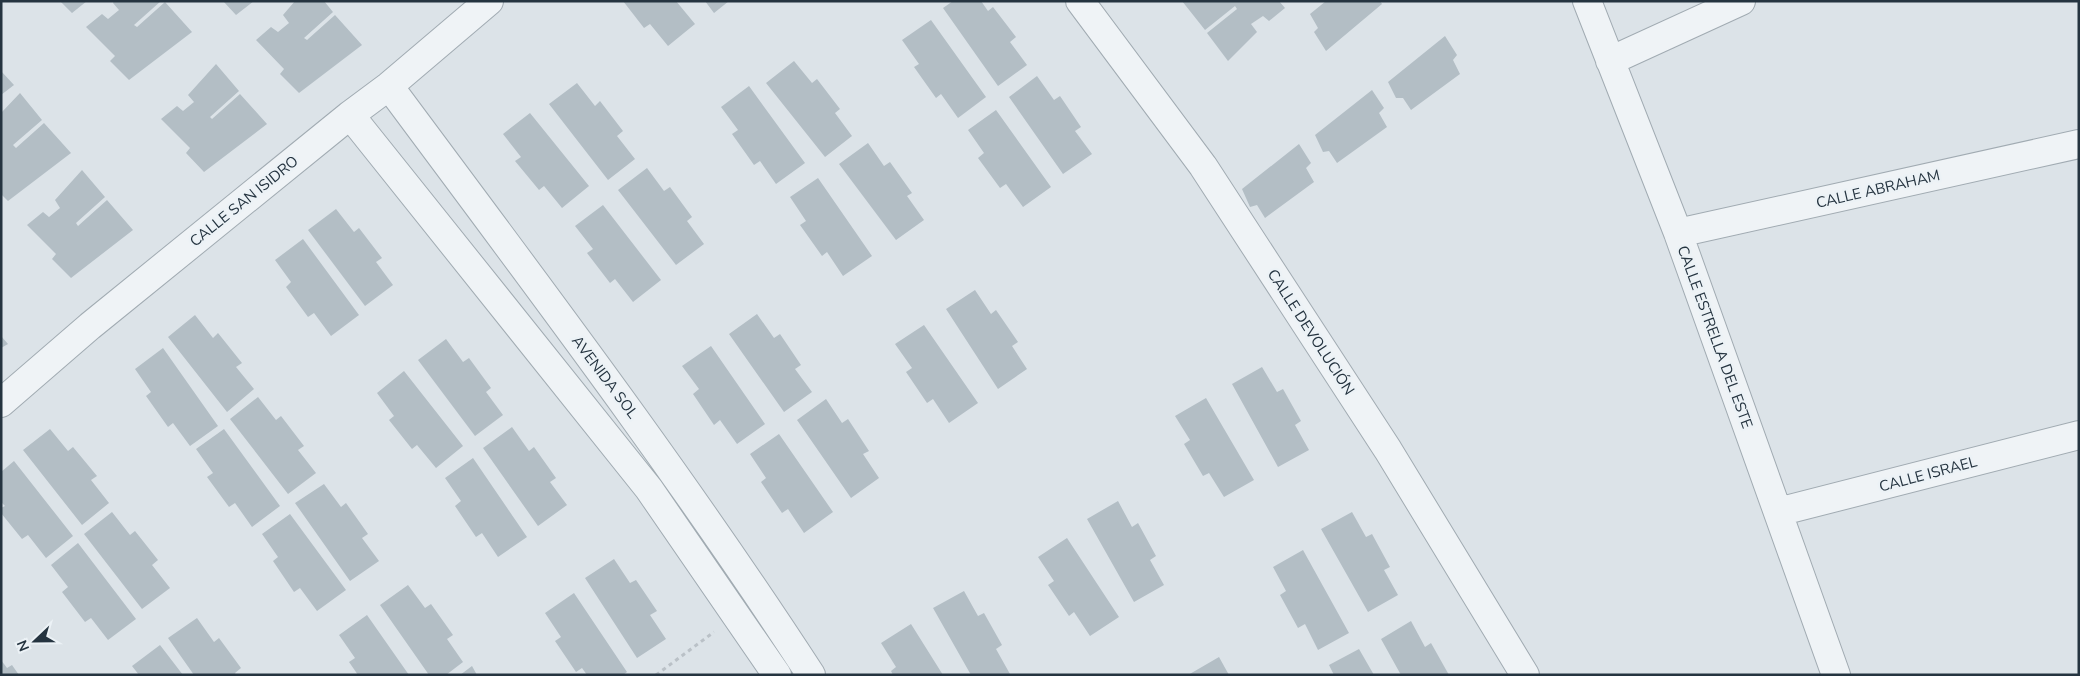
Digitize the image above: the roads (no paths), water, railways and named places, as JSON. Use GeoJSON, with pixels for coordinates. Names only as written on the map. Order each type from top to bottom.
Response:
{"type":"FeatureCollection","features":[{"type":"Feature","properties":{"kind":"street","name":"CALLE SAN ISIDRO"},"geometry":{"type":"LineString","coordinates":[[1,403],[90,326],[350,115],[389,86],[489,1]]}},
{"type":"Feature","properties":{"kind":"street","name":"CALLE DEVOLUCIÓN"},"geometry":{"type":"LineString","coordinates":[[1080,1],[1203,166],[1388,450],[1525,675]]}},
{"type":"Feature","properties":{"kind":"street","name":"CALLE ESTRELLA DEL ESTE"},"geometry":{"type":"LineString","coordinates":[[1587,1],[1678,233],[1836,675]]}},
{"type":"Feature","properties":{"kind":"street"},"geometry":{"type":"LineString","coordinates":[[1610,62],[1741,1]]}},
{"type":"Feature","properties":{"kind":"street","name":"AVENIDA SOL"},"geometry":{"type":"LineString","coordinates":[[389,86],[652,440],[754,586],[811,675]]}},
{"type":"Feature","properties":{"kind":"street"},"geometry":{"type":"LineString","coordinates":[[350,115],[649,489],[738,615],[777,675]]}},
{"type":"Feature","properties":{"kind":"street","name":"CALLE ABRAHAM"},"geometry":{"type":"LineString","coordinates":[[1678,233],[2079,144]]}},
{"type":"Feature","properties":{"kind":"street","name":"CALLE ISRAEL"},"geometry":{"type":"LineString","coordinates":[[1778,512],[2079,435]]}},
{"type":"Feature","properties":{"kind":"street"},"geometry":{"type":"LineString","coordinates":[[649,489],[652,440]]}}]}
